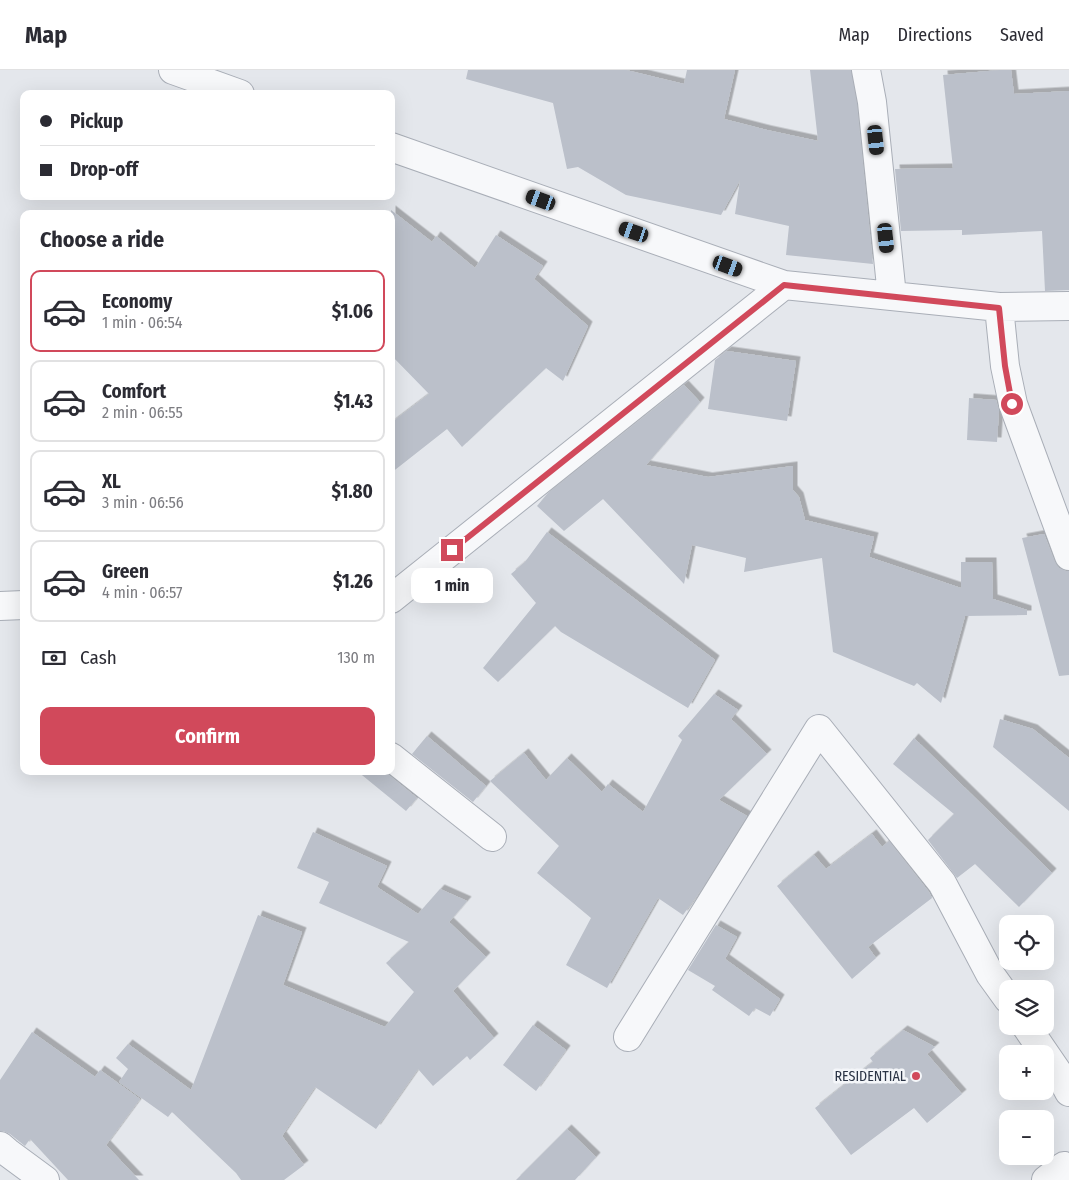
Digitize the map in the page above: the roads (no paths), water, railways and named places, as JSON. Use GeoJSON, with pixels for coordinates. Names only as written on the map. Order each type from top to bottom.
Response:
{"type":"FeatureCollection","features":[{"type":"Feature","properties":{"kind":"street"},"geometry":{"type":"LineString","coordinates":[[173,70],[229,90]]}},
{"type":"Feature","properties":{"kind":"street"},"geometry":{"type":"LineString","coordinates":[[866,70],[872,102],[892,296]]}},
{"type":"Feature","properties":{"kind":"street"},"geometry":{"type":"LineString","coordinates":[[395,148],[784,285],[999,308],[1069,306]]}},
{"type":"Feature","properties":{"kind":"street"},"geometry":{"type":"LineString","coordinates":[[395,596],[784,285]]}},
{"type":"Feature","properties":{"kind":"street"},"geometry":{"type":"LineString","coordinates":[[999,308],[1005,366],[1012,404],[1069,556]]}},
{"type":"Feature","properties":{"kind":"street"},"geometry":{"type":"LineString","coordinates":[[0,606],[20,605]]}},
{"type":"Feature","properties":{"kind":"street"},"geometry":{"type":"LineString","coordinates":[[628,1037],[819,729],[942,883],[990,974],[999,986]]}},
{"type":"Feature","properties":{"kind":"street"},"geometry":{"type":"LineString","coordinates":[[395,760],[492,837]]}},
{"type":"Feature","properties":{"kind":"street"},"geometry":{"type":"LineString","coordinates":[[1032,1035],[1069,1092]]}},
{"type":"Feature","properties":{"kind":"street"},"geometry":{"type":"LineString","coordinates":[[0,1146],[45,1180]]}},
{"type":"Feature","properties":{"kind":"place","name":"RESIDENTIAL"},"geometry":{"type":"Point","coordinates":[916,1076]}}]}
